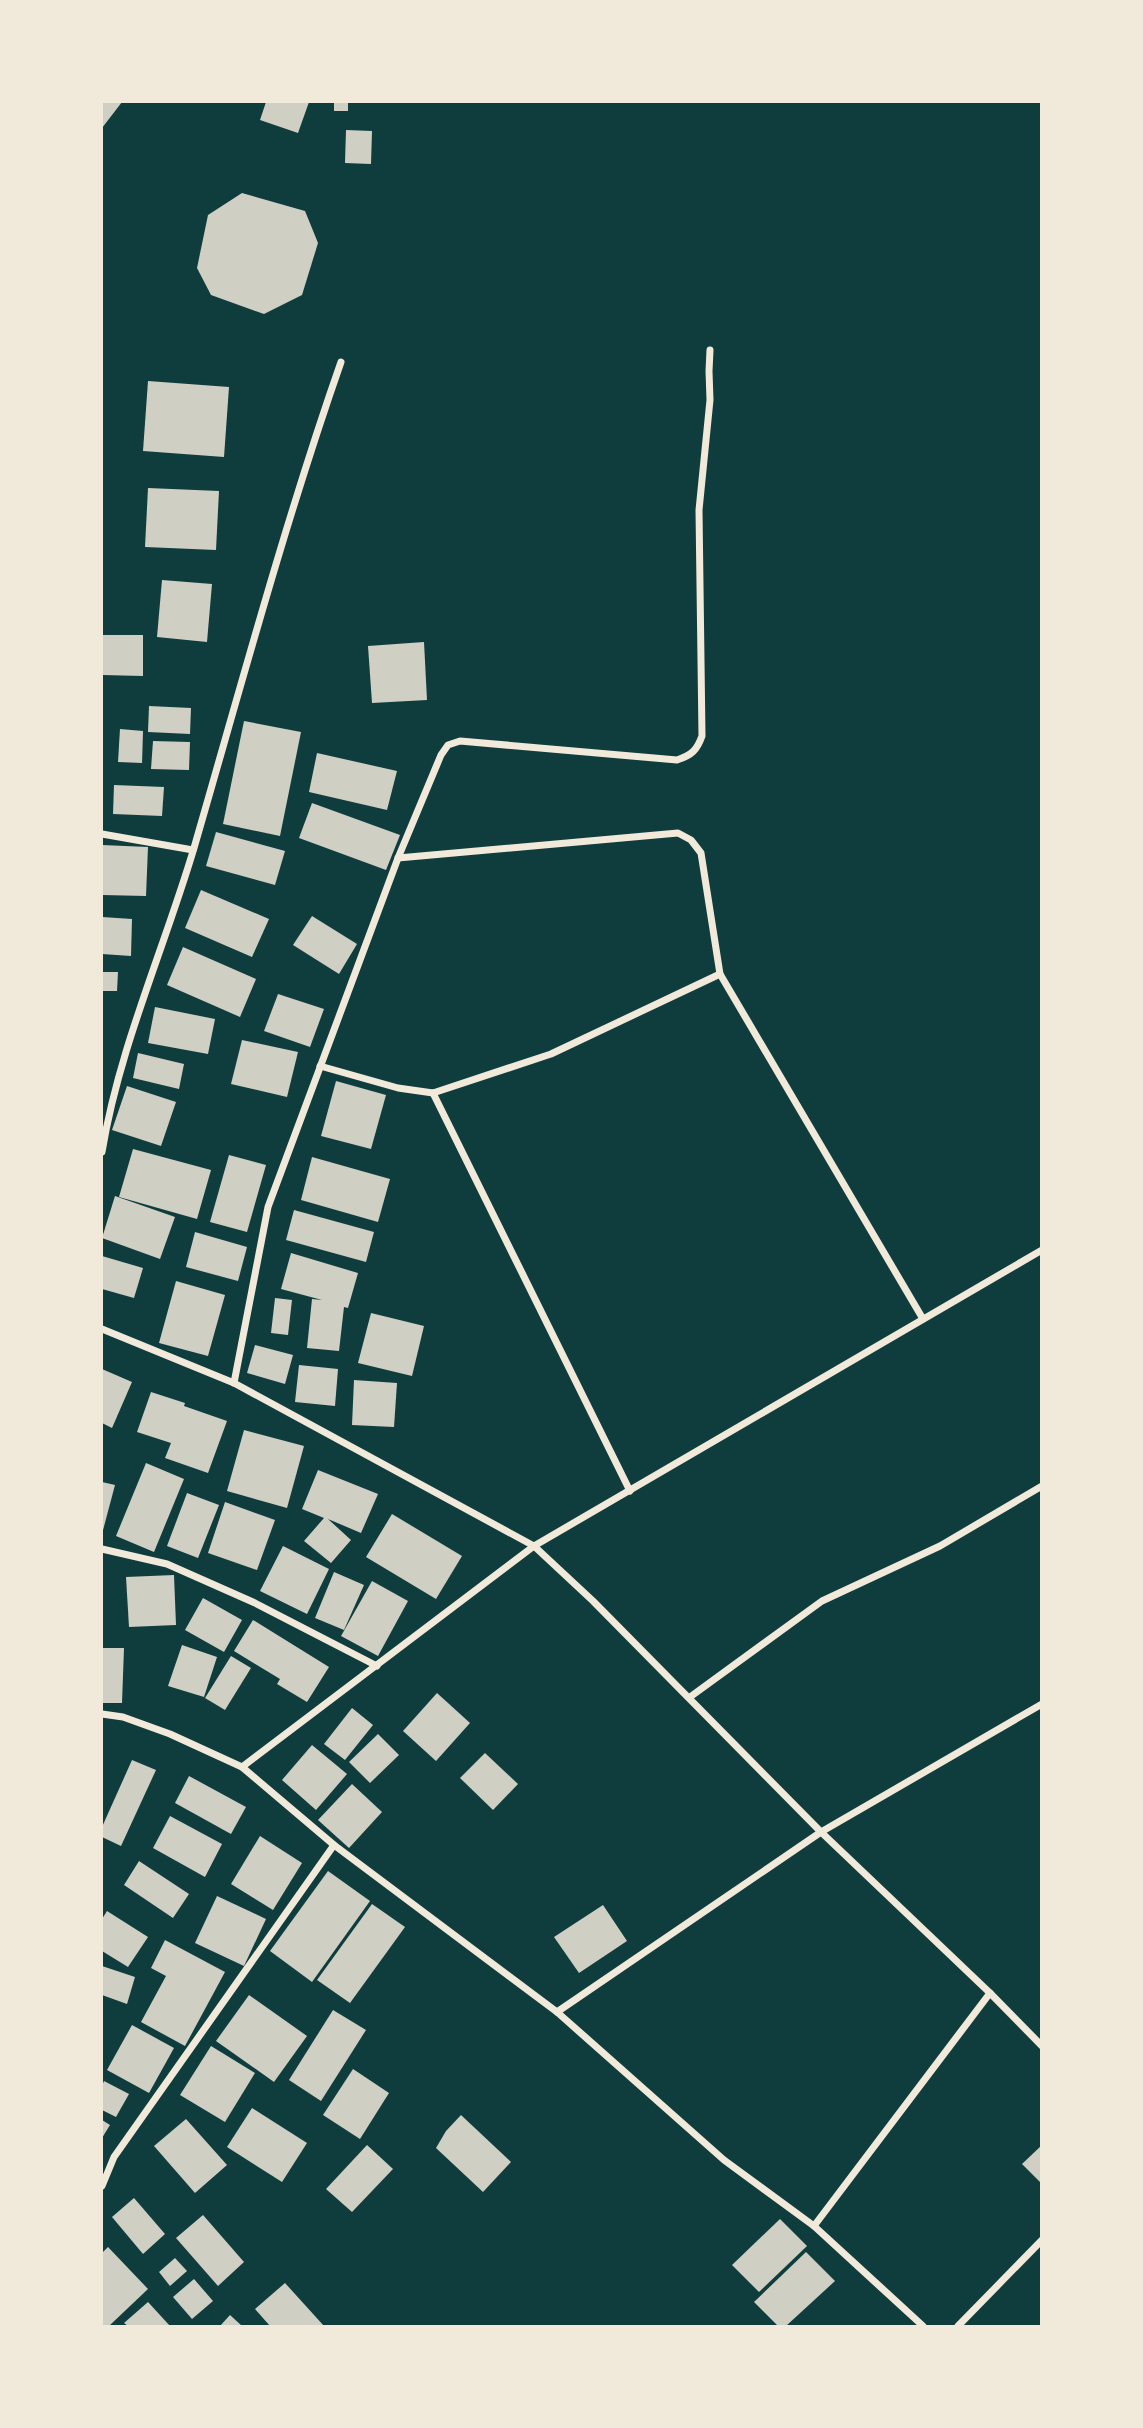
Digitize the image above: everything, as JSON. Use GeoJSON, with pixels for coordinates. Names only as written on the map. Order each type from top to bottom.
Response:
{"type":"FeatureCollection","features":[{"type":"Feature","properties":{"kind":"street"},"geometry":{"type":"LineString","coordinates":[[234,1383],[268,1207],[398,858],[441,755],[448,745],[460,741],[677,760],[691,755],[698,748],[702,736],[699,510],[710,400],[710,350]]}},
{"type":"Feature","properties":{"kind":"street"},"geometry":{"type":"LineString","coordinates":[[102,1152],[105,1105],[193,850],[307,461],[341,362]]}},
{"type":"Feature","properties":{"kind":"street"},"geometry":{"type":"LineString","coordinates":[[398,858],[678,833],[691,840],[701,853],[720,974],[923,1319]]}},
{"type":"Feature","properties":{"kind":"street"},"geometry":{"type":"LineString","coordinates":[[102,834],[193,850]]}},
{"type":"Feature","properties":{"kind":"street"},"geometry":{"type":"LineString","coordinates":[[320,1066],[398,1088],[433,1093],[551,1054],[720,974]]}},
{"type":"Feature","properties":{"kind":"street"},"geometry":{"type":"LineString","coordinates":[[433,1093],[630,1491]]}},
{"type":"Feature","properties":{"kind":"street"},"geometry":{"type":"LineString","coordinates":[[242,1767],[534,1546],[1041,1250]]}},
{"type":"Feature","properties":{"kind":"street"},"geometry":{"type":"LineString","coordinates":[[102,1329],[234,1383],[534,1546],[593,1601],[821,1832],[990,1993],[1041,2046]]}},
{"type":"Feature","properties":{"kind":"street"},"geometry":{"type":"LineString","coordinates":[[690,1697],[822,1601],[940,1546],[1041,1486]]}},
{"type":"Feature","properties":{"kind":"street"},"geometry":{"type":"LineString","coordinates":[[102,1549],[167,1564],[255,1603],[377,1666]]}},
{"type":"Feature","properties":{"kind":"street"},"geometry":{"type":"LineString","coordinates":[[557,2012],[821,1832],[1041,1704]]}},
{"type":"Feature","properties":{"kind":"street"},"geometry":{"type":"LineString","coordinates":[[102,1714],[122,1717],[170,1734],[242,1767],[334,1845],[557,2012],[724,2160],[814,2226],[923,2326]]}},
{"type":"Feature","properties":{"kind":"street"},"geometry":{"type":"LineString","coordinates":[[102,2186],[114,2157],[334,1845]]}},
{"type":"Feature","properties":{"kind":"street"},"geometry":{"type":"LineString","coordinates":[[814,2226],[990,1993]]}},
{"type":"Feature","properties":{"kind":"street"},"geometry":{"type":"LineString","coordinates":[[958,2326],[1041,2240]]}},
{"type":"Feature","properties":{"kind":"building"},"geometry":{"type":"Polygon","coordinates":[[[102,102],[122,102],[102,128],[102,102]]]}},
{"type":"Feature","properties":{"kind":"building"},"geometry":{"type":"Polygon","coordinates":[[[266,102],[309,102],[298,133],[260,120],[266,102]]]}},
{"type":"Feature","properties":{"kind":"building"},"geometry":{"type":"Polygon","coordinates":[[[334,102],[348,102],[348,111],[334,111],[334,102]]]}},
{"type":"Feature","properties":{"kind":"building"},"geometry":{"type":"Polygon","coordinates":[[[346,130],[372,131],[371,164],[345,163],[346,130]]]}},
{"type":"Feature","properties":{"kind":"building"},"geometry":{"type":"Polygon","coordinates":[[[242,193],[305,211],[318,243],[302,295],[264,314],[211,295],[197,268],[208,215],[242,193]]]}},
{"type":"Feature","properties":{"kind":"building"},"geometry":{"type":"Polygon","coordinates":[[[148,381],[229,387],[224,457],[143,451],[148,381]]]}},
{"type":"Feature","properties":{"kind":"building"},"geometry":{"type":"Polygon","coordinates":[[[148,488],[219,491],[216,550],[145,547],[148,488]]]}},
{"type":"Feature","properties":{"kind":"building"},"geometry":{"type":"Polygon","coordinates":[[[162,580],[212,584],[207,642],[157,637],[162,580]]]}},
{"type":"Feature","properties":{"kind":"building"},"geometry":{"type":"Polygon","coordinates":[[[102,635],[143,635],[143,676],[102,675],[102,635]]]}},
{"type":"Feature","properties":{"kind":"building"},"geometry":{"type":"Polygon","coordinates":[[[424,642],[427,700],[372,703],[368,646],[424,642]]]}},
{"type":"Feature","properties":{"kind":"building"},"geometry":{"type":"Polygon","coordinates":[[[149,706],[191,708],[190,734],[148,732],[149,706]]]}},
{"type":"Feature","properties":{"kind":"building"},"geometry":{"type":"Polygon","coordinates":[[[244,721],[301,732],[280,836],[223,824],[244,721]]]}},
{"type":"Feature","properties":{"kind":"building"},"geometry":{"type":"Polygon","coordinates":[[[120,729],[143,731],[142,763],[118,762],[120,729]]]}},
{"type":"Feature","properties":{"kind":"building"},"geometry":{"type":"Polygon","coordinates":[[[153,741],[190,742],[189,770],[151,769],[153,741]]]}},
{"type":"Feature","properties":{"kind":"building"},"geometry":{"type":"Polygon","coordinates":[[[317,753],[397,771],[387,810],[309,792],[317,753]]]}},
{"type":"Feature","properties":{"kind":"building"},"geometry":{"type":"Polygon","coordinates":[[[114,785],[164,787],[162,816],[113,814],[114,785]]]}},
{"type":"Feature","properties":{"kind":"building"},"geometry":{"type":"Polygon","coordinates":[[[312,803],[400,835],[386,870],[299,838],[312,803]]]}},
{"type":"Feature","properties":{"kind":"building"},"geometry":{"type":"Polygon","coordinates":[[[216,832],[285,851],[275,885],[206,866],[216,832]]]}},
{"type":"Feature","properties":{"kind":"building"},"geometry":{"type":"Polygon","coordinates":[[[102,845],[148,847],[146,896],[102,895],[102,845]]]}},
{"type":"Feature","properties":{"kind":"building"},"geometry":{"type":"Polygon","coordinates":[[[201,890],[269,919],[252,957],[185,928],[201,890]]]}},
{"type":"Feature","properties":{"kind":"building"},"geometry":{"type":"Polygon","coordinates":[[[312,916],[357,944],[339,974],[293,945],[312,916]]]}},
{"type":"Feature","properties":{"kind":"building"},"geometry":{"type":"Polygon","coordinates":[[[102,917],[132,919],[131,956],[102,954],[102,917]]]}},
{"type":"Feature","properties":{"kind":"building"},"geometry":{"type":"Polygon","coordinates":[[[183,947],[256,979],[240,1017],[167,985],[183,947]]]}},
{"type":"Feature","properties":{"kind":"building"},"geometry":{"type":"Polygon","coordinates":[[[102,972],[118,972],[117,991],[102,991],[102,972]]]}},
{"type":"Feature","properties":{"kind":"building"},"geometry":{"type":"Polygon","coordinates":[[[278,994],[324,1009],[310,1047],[264,1031],[278,994]]]}},
{"type":"Feature","properties":{"kind":"building"},"geometry":{"type":"Polygon","coordinates":[[[155,1007],[215,1019],[208,1054],[148,1043],[155,1007]]]}},
{"type":"Feature","properties":{"kind":"building"},"geometry":{"type":"Polygon","coordinates":[[[242,1040],[298,1052],[287,1097],[231,1084],[242,1040]]]}},
{"type":"Feature","properties":{"kind":"building"},"geometry":{"type":"Polygon","coordinates":[[[138,1053],[184,1064],[179,1089],[133,1078],[138,1053]]]}},
{"type":"Feature","properties":{"kind":"building"},"geometry":{"type":"Polygon","coordinates":[[[336,1081],[386,1095],[371,1149],[321,1136],[336,1081]]]}},
{"type":"Feature","properties":{"kind":"building"},"geometry":{"type":"Polygon","coordinates":[[[127,1086],[176,1102],[161,1146],[112,1130],[127,1086]]]}},
{"type":"Feature","properties":{"kind":"building"},"geometry":{"type":"Polygon","coordinates":[[[133,1149],[211,1170],[197,1219],[119,1197],[133,1149]]]}},
{"type":"Feature","properties":{"kind":"building"},"geometry":{"type":"Polygon","coordinates":[[[229,1155],[266,1165],[247,1232],[210,1222],[229,1155]]]}},
{"type":"Feature","properties":{"kind":"building"},"geometry":{"type":"Polygon","coordinates":[[[312,1157],[390,1179],[378,1222],[301,1200],[312,1157]]]}},
{"type":"Feature","properties":{"kind":"building"},"geometry":{"type":"Polygon","coordinates":[[[115,1196],[175,1217],[160,1259],[102,1238],[115,1196]]]}},
{"type":"Feature","properties":{"kind":"building"},"geometry":{"type":"Polygon","coordinates":[[[294,1210],[374,1232],[366,1262],[286,1240],[294,1210]]]}},
{"type":"Feature","properties":{"kind":"building"},"geometry":{"type":"Polygon","coordinates":[[[195,1232],[247,1247],[238,1281],[186,1267],[195,1232]]]}},
{"type":"Feature","properties":{"kind":"building"},"geometry":{"type":"Polygon","coordinates":[[[291,1253],[358,1273],[348,1308],[344,1307],[339,1351],[307,1348],[312,1299],[322,1300],[281,1289],[291,1253]]]}},
{"type":"Feature","properties":{"kind":"building"},"geometry":{"type":"Polygon","coordinates":[[[102,1256],[143,1268],[134,1298],[102,1289],[102,1256]]]}},
{"type":"Feature","properties":{"kind":"building"},"geometry":{"type":"Polygon","coordinates":[[[176,1281],[225,1295],[208,1356],[159,1343],[176,1281]]]}},
{"type":"Feature","properties":{"kind":"building"},"geometry":{"type":"Polygon","coordinates":[[[275,1298],[292,1300],[288,1335],[271,1333],[275,1298]]]}},
{"type":"Feature","properties":{"kind":"building"},"geometry":{"type":"Polygon","coordinates":[[[371,1313],[424,1326],[412,1376],[358,1363],[371,1313]]]}},
{"type":"Feature","properties":{"kind":"building"},"geometry":{"type":"Polygon","coordinates":[[[255,1345],[293,1355],[285,1384],[247,1373],[255,1345]]]}},
{"type":"Feature","properties":{"kind":"building"},"geometry":{"type":"Polygon","coordinates":[[[299,1365],[338,1369],[335,1406],[295,1402],[299,1365]]]}},
{"type":"Feature","properties":{"kind":"building"},"geometry":{"type":"Polygon","coordinates":[[[102,1369],[132,1382],[112,1428],[102,1423],[102,1369]]]}},
{"type":"Feature","properties":{"kind":"building"},"geometry":{"type":"Polygon","coordinates":[[[354,1380],[397,1383],[394,1427],[352,1425],[354,1380]]]}},
{"type":"Feature","properties":{"kind":"building"},"geometry":{"type":"Polygon","coordinates":[[[151,1392],[227,1421],[208,1473],[165,1458],[171,1443],[137,1432],[151,1392]]]}},
{"type":"Feature","properties":{"kind":"building"},"geometry":{"type":"Polygon","coordinates":[[[244,1430],[304,1446],[287,1508],[227,1491],[244,1430]]]}},
{"type":"Feature","properties":{"kind":"building"},"geometry":{"type":"Polygon","coordinates":[[[146,1463],[184,1479],[154,1552],[116,1536],[146,1463]]]}},
{"type":"Feature","properties":{"kind":"building"},"geometry":{"type":"Polygon","coordinates":[[[318,1470],[378,1494],[361,1533],[328,1519],[351,1540],[331,1563],[304,1541],[324,1518],[302,1509],[318,1470]]]}},
{"type":"Feature","properties":{"kind":"building"},"geometry":{"type":"Polygon","coordinates":[[[102,1482],[115,1485],[102,1534],[102,1482]]]}},
{"type":"Feature","properties":{"kind":"building"},"geometry":{"type":"Polygon","coordinates":[[[187,1493],[219,1505],[198,1558],[167,1546],[187,1493]]]}},
{"type":"Feature","properties":{"kind":"building"},"geometry":{"type":"Polygon","coordinates":[[[225,1502],[275,1520],[257,1570],[208,1553],[225,1502]]]}},
{"type":"Feature","properties":{"kind":"building"},"geometry":{"type":"Polygon","coordinates":[[[392,1514],[462,1556],[436,1599],[366,1557],[392,1514]]]}},
{"type":"Feature","properties":{"kind":"building"},"geometry":{"type":"Polygon","coordinates":[[[283,1546],[329,1569],[307,1614],[260,1591],[283,1546]]]}},
{"type":"Feature","properties":{"kind":"building"},"geometry":{"type":"Polygon","coordinates":[[[334,1572],[364,1585],[344,1630],[315,1618],[334,1572]]]}},
{"type":"Feature","properties":{"kind":"building"},"geometry":{"type":"Polygon","coordinates":[[[174,1575],[176,1625],[129,1627],[126,1577],[174,1575]]]}},
{"type":"Feature","properties":{"kind":"building"},"geometry":{"type":"Polygon","coordinates":[[[372,1581],[408,1601],[378,1656],[341,1636],[372,1581]]]}},
{"type":"Feature","properties":{"kind":"building"},"geometry":{"type":"Polygon","coordinates":[[[203,1598],[242,1620],[224,1652],[185,1630],[203,1598]]]}},
{"type":"Feature","properties":{"kind":"building"},"geometry":{"type":"Polygon","coordinates":[[[253,1620],[329,1667],[307,1702],[277,1684],[280,1679],[234,1651],[253,1620]]]}},
{"type":"Feature","properties":{"kind":"building"},"geometry":{"type":"Polygon","coordinates":[[[182,1645],[217,1657],[204,1697],[168,1686],[182,1645]]]}},
{"type":"Feature","properties":{"kind":"building"},"geometry":{"type":"Polygon","coordinates":[[[102,1648],[124,1648],[122,1703],[102,1703],[102,1648]]]}},
{"type":"Feature","properties":{"kind":"building"},"geometry":{"type":"Polygon","coordinates":[[[231,1656],[251,1668],[225,1710],[205,1698],[231,1656]]]}},
{"type":"Feature","properties":{"kind":"building"},"geometry":{"type":"Polygon","coordinates":[[[437,1693],[470,1723],[436,1761],[403,1731],[437,1693]]]}},
{"type":"Feature","properties":{"kind":"building"},"geometry":{"type":"Polygon","coordinates":[[[352,1708],[373,1725],[345,1760],[324,1744],[352,1708]]]}},
{"type":"Feature","properties":{"kind":"building"},"geometry":{"type":"Polygon","coordinates":[[[378,1734],[399,1755],[370,1783],[349,1762],[378,1734]]]}},
{"type":"Feature","properties":{"kind":"building"},"geometry":{"type":"Polygon","coordinates":[[[312,1745],[347,1774],[316,1810],[282,1780],[312,1745]]]}},
{"type":"Feature","properties":{"kind":"building"},"geometry":{"type":"Polygon","coordinates":[[[485,1753],[518,1784],[493,1810],[460,1778],[485,1753]]]}},
{"type":"Feature","properties":{"kind":"building"},"geometry":{"type":"Polygon","coordinates":[[[132,1760],[156,1770],[121,1846],[102,1837],[102,1827],[132,1760]]]}},
{"type":"Feature","properties":{"kind":"building"},"geometry":{"type":"Polygon","coordinates":[[[189,1776],[246,1807],[231,1834],[175,1803],[189,1776]]]}},
{"type":"Feature","properties":{"kind":"building"},"geometry":{"type":"Polygon","coordinates":[[[352,1784],[382,1812],[349,1848],[318,1820],[352,1784]]]}},
{"type":"Feature","properties":{"kind":"building"},"geometry":{"type":"Polygon","coordinates":[[[170,1816],[222,1844],[205,1877],[153,1848],[170,1816]]]}},
{"type":"Feature","properties":{"kind":"building"},"geometry":{"type":"Polygon","coordinates":[[[260,1836],[302,1863],[273,1910],[231,1884],[260,1836]]]}},
{"type":"Feature","properties":{"kind":"building"},"geometry":{"type":"Polygon","coordinates":[[[139,1861],[189,1894],[173,1918],[124,1885],[139,1861]]]}},
{"type":"Feature","properties":{"kind":"building"},"geometry":{"type":"Polygon","coordinates":[[[328,1871],[370,1901],[312,1982],[270,1951],[328,1871]]]}},
{"type":"Feature","properties":{"kind":"building"},"geometry":{"type":"Polygon","coordinates":[[[217,1896],[266,1919],[244,1966],[195,1943],[217,1896]]]}},
{"type":"Feature","properties":{"kind":"building"},"geometry":{"type":"Polygon","coordinates":[[[372,1904],[405,1927],[350,2003],[317,1980],[372,1904]]]}},
{"type":"Feature","properties":{"kind":"building"},"geometry":{"type":"Polygon","coordinates":[[[603,1905],[627,1941],[579,1973],[554,1937],[603,1905]]]}},
{"type":"Feature","properties":{"kind":"building"},"geometry":{"type":"Polygon","coordinates":[[[107,1911],[148,1937],[128,1967],[102,1951],[102,1919],[107,1911]]]}},
{"type":"Feature","properties":{"kind":"building"},"geometry":{"type":"Polygon","coordinates":[[[165,1940],[225,1972],[185,2046],[141,2022],[166,1976],[151,1968],[165,1940]]]}},
{"type":"Feature","properties":{"kind":"building"},"geometry":{"type":"Polygon","coordinates":[[[102,1966],[135,1977],[127,2004],[102,1995],[102,1966]]]}},
{"type":"Feature","properties":{"kind":"building"},"geometry":{"type":"Polygon","coordinates":[[[249,1995],[307,2036],[274,2082],[216,2041],[249,1995]]]}},
{"type":"Feature","properties":{"kind":"building"},"geometry":{"type":"Polygon","coordinates":[[[333,2010],[366,2030],[321,2101],[289,2080],[333,2010]]]}},
{"type":"Feature","properties":{"kind":"building"},"geometry":{"type":"Polygon","coordinates":[[[132,2025],[174,2048],[149,2093],[107,2070],[132,2025]]]}},
{"type":"Feature","properties":{"kind":"building"},"geometry":{"type":"Polygon","coordinates":[[[211,2046],[255,2073],[225,2122],[180,2095],[211,2046]]]}},
{"type":"Feature","properties":{"kind":"building"},"geometry":{"type":"Polygon","coordinates":[[[353,2069],[389,2093],[360,2139],[323,2115],[353,2069]]]}},
{"type":"Feature","properties":{"kind":"building"},"geometry":{"type":"Polygon","coordinates":[[[104,2081],[129,2094],[116,2117],[102,2110],[104,2081]]]}},
{"type":"Feature","properties":{"kind":"building"},"geometry":{"type":"Polygon","coordinates":[[[252,2108],[307,2143],[282,2182],[227,2147],[252,2108]]]}},
{"type":"Feature","properties":{"kind":"building"},"geometry":{"type":"Polygon","coordinates":[[[461,2115],[511,2162],[483,2192],[436,2148],[446,2131],[461,2115]]]}},
{"type":"Feature","properties":{"kind":"building"},"geometry":{"type":"Polygon","coordinates":[[[186,2119],[227,2165],[195,2193],[154,2146],[186,2119]]]}},
{"type":"Feature","properties":{"kind":"building"},"geometry":{"type":"Polygon","coordinates":[[[102,2120],[110,2125],[102,2138],[102,2120]]]}},
{"type":"Feature","properties":{"kind":"building"},"geometry":{"type":"Polygon","coordinates":[[[367,2145],[393,2169],[352,2212],[326,2189],[367,2145]]]}},
{"type":"Feature","properties":{"kind":"building"},"geometry":{"type":"Polygon","coordinates":[[[1042,2145],[1042,2184],[1022,2164],[1042,2145]]]}},
{"type":"Feature","properties":{"kind":"building"},"geometry":{"type":"Polygon","coordinates":[[[134,2198],[165,2234],[143,2254],[112,2217],[134,2198]]]}},
{"type":"Feature","properties":{"kind":"building"},"geometry":{"type":"Polygon","coordinates":[[[203,2215],[244,2262],[218,2286],[176,2238],[203,2215]]]}},
{"type":"Feature","properties":{"kind":"building"},"geometry":{"type":"Polygon","coordinates":[[[780,2219],[807,2246],[759,2292],[732,2265],[780,2219]]]}},
{"type":"Feature","properties":{"kind":"building"},"geometry":{"type":"Polygon","coordinates":[[[108,2247],[148,2289],[109,2326],[102,2326],[102,2253],[108,2247]]]}},
{"type":"Feature","properties":{"kind":"building"},"geometry":{"type":"Polygon","coordinates":[[[806,2252],[835,2281],[786,2326],[778,2326],[754,2302],[806,2252]]]}},
{"type":"Feature","properties":{"kind":"building"},"geometry":{"type":"Polygon","coordinates":[[[175,2258],[187,2271],[170,2286],[159,2272],[175,2258]]]}},
{"type":"Feature","properties":{"kind":"building"},"geometry":{"type":"Polygon","coordinates":[[[194,2279],[213,2301],[192,2319],[173,2297],[194,2279]]]}},
{"type":"Feature","properties":{"kind":"building"},"geometry":{"type":"Polygon","coordinates":[[[285,2283],[324,2326],[270,2326],[255,2309],[285,2283]]]}},
{"type":"Feature","properties":{"kind":"building"},"geometry":{"type":"Polygon","coordinates":[[[148,2302],[170,2326],[128,2326],[124,2323],[148,2302]]]}},
{"type":"Feature","properties":{"kind":"building"},"geometry":{"type":"Polygon","coordinates":[[[230,2315],[242,2326],[220,2326],[230,2315]]]}}]}
